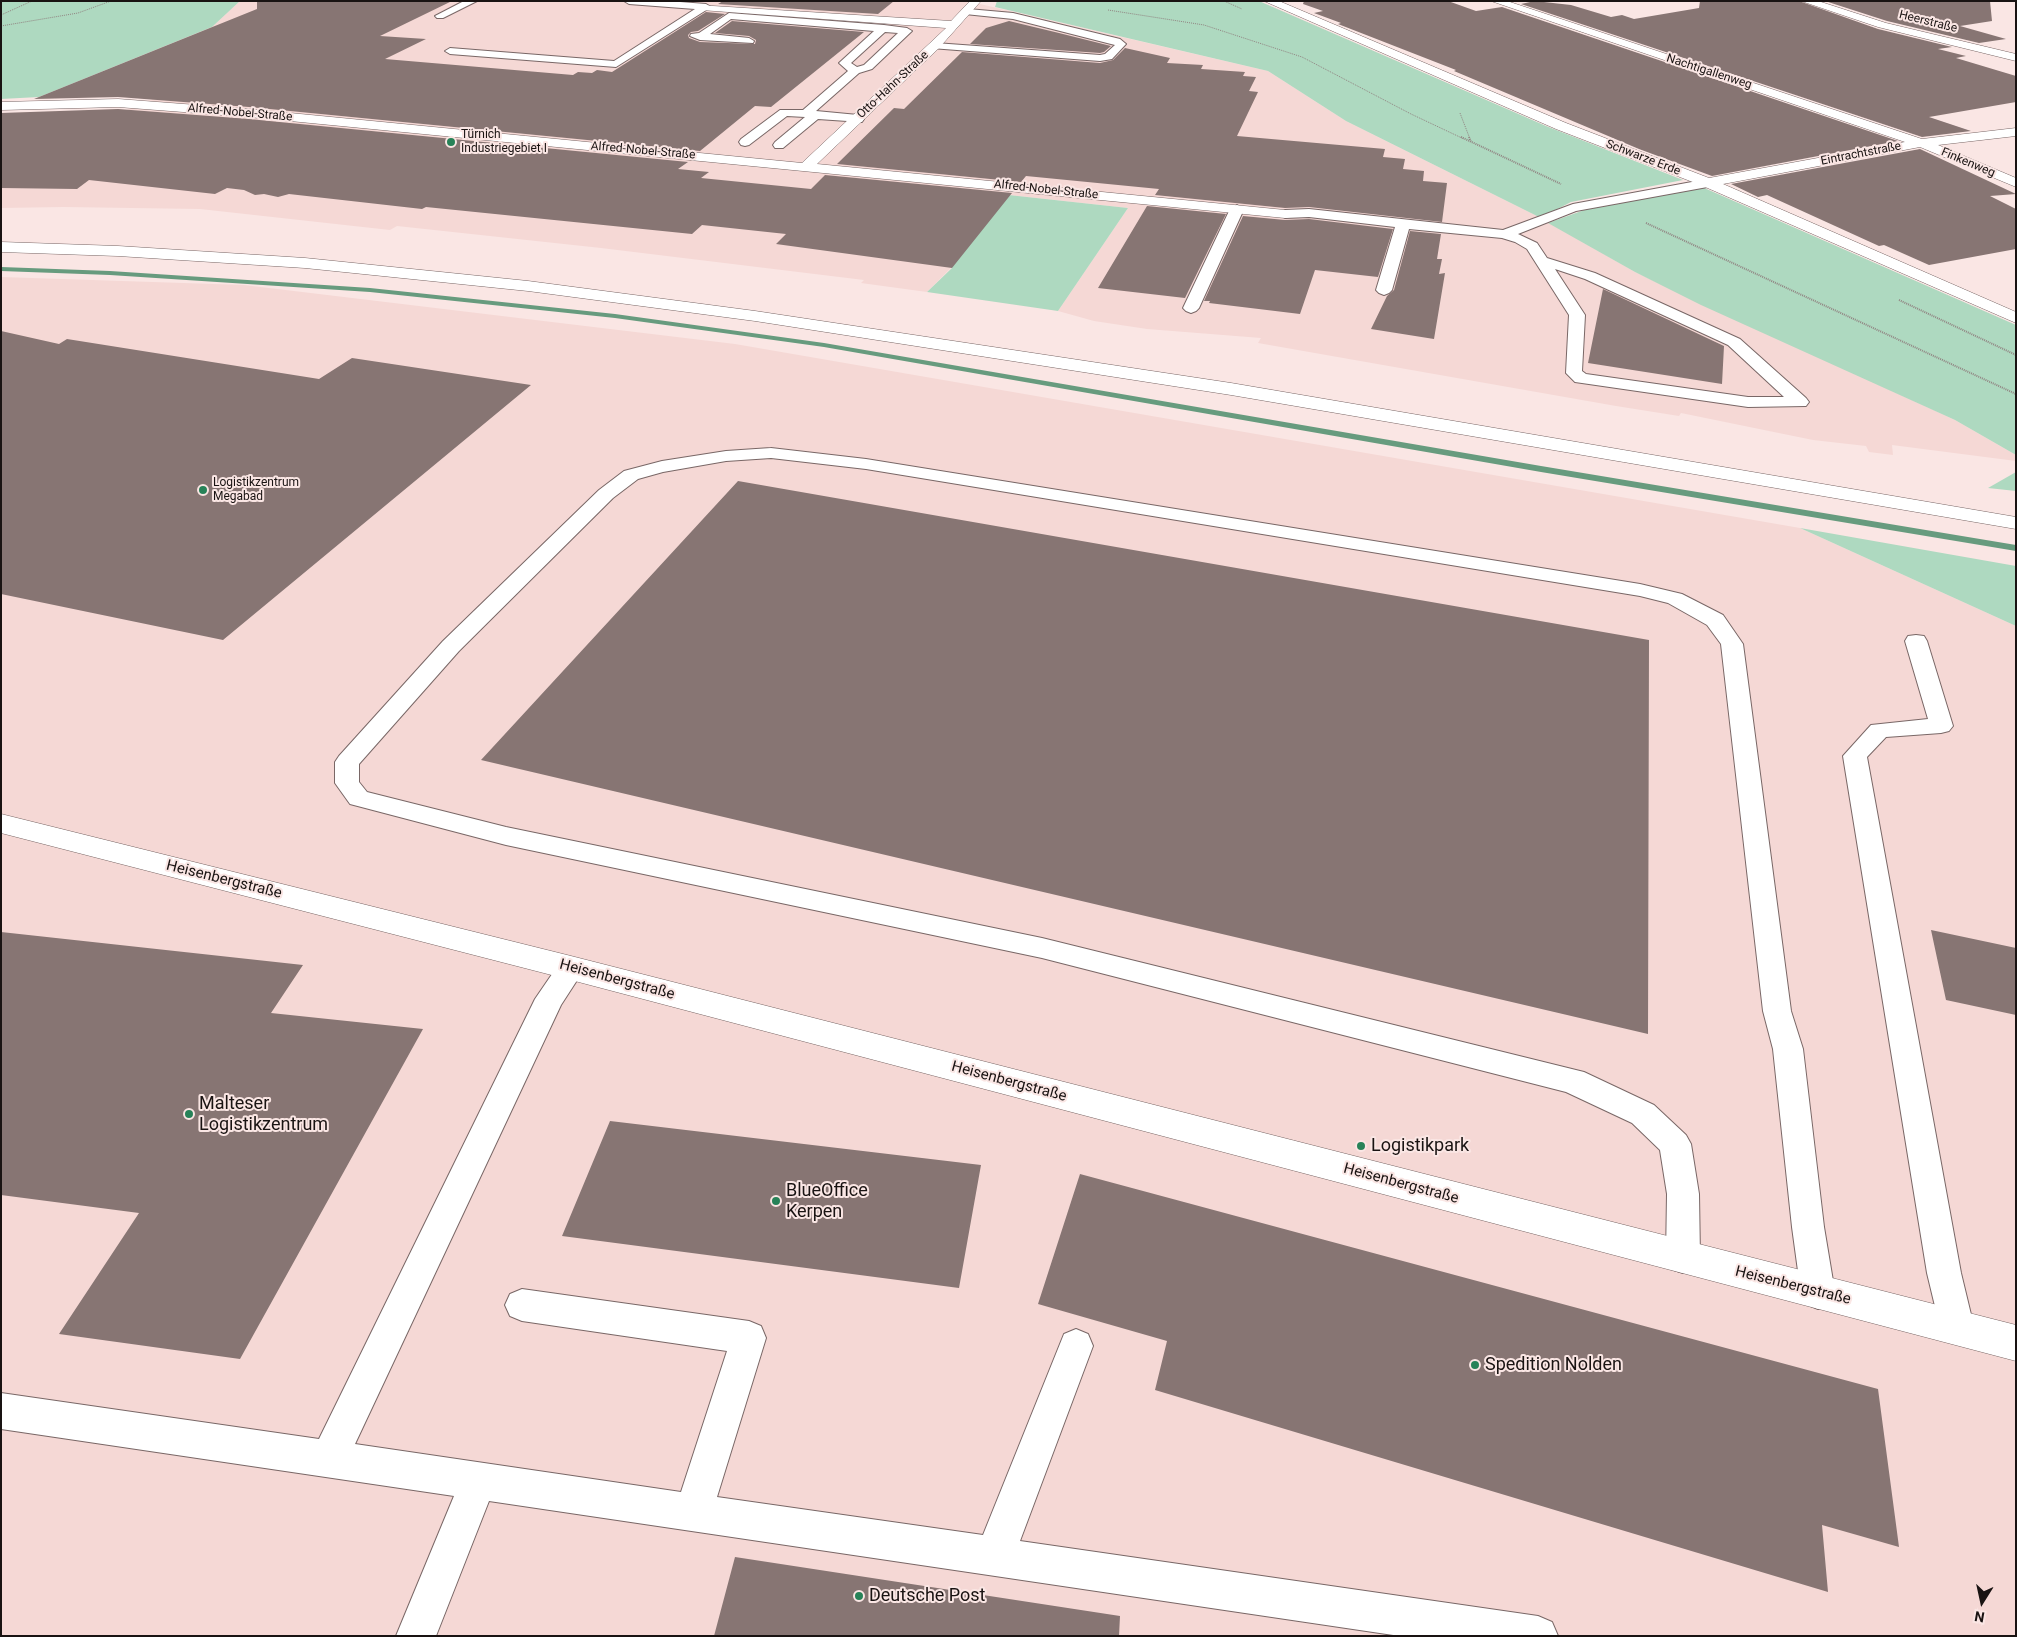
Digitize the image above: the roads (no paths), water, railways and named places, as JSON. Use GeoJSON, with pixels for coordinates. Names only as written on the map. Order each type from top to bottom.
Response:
{"type":"FeatureCollection","features":[{"type":"Feature","properties":{"kind":"street","name":"Otto-Hahn-Straße"},"geometry":{"type":"LineString","coordinates":[[806,167],[935,46],[976,1]]}},
{"type":"Feature","properties":{"kind":"street","name":"Schwarze Erde"},"geometry":{"type":"LineString","coordinates":[[1269,1],[1561,126],[1708,183],[2016,318]]}},
{"type":"Feature","properties":{"kind":"street","name":"Nachtigallenweg"},"geometry":{"type":"LineString","coordinates":[[1496,1],[1921,143]]}},
{"type":"Feature","properties":{"kind":"street","name":"Heerstraße"},"geometry":{"type":"LineString","coordinates":[[1806,1],[1891,27],[2016,58]]}},
{"type":"Feature","properties":{"kind":"street"},"geometry":{"type":"LineString","coordinates":[[704,7],[955,25]]}},
{"type":"Feature","properties":{"kind":"street","name":"Alfred-Nobel-Straße"},"geometry":{"type":"LineString","coordinates":[[1,106],[84,103],[154,106],[1285,214]]}},
{"type":"Feature","properties":{"kind":"street","name":"Eintrachtstraße"},"geometry":{"type":"LineString","coordinates":[[1708,183],[1921,143],[2016,132]]}},
{"type":"Feature","properties":{"kind":"street","name":"Finkenweg"},"geometry":{"type":"LineString","coordinates":[[1921,143],[2016,183]]}},
{"type":"Feature","properties":{"kind":"street"},"geometry":{"type":"LineString","coordinates":[[1,247],[118,250],[305,263],[528,286],[755,316],[1231,389],[2016,523]]}},
{"type":"Feature","properties":{"kind":"street","name":"Heisenbergstraße"},"geometry":{"type":"LineString","coordinates":[[1,823],[571,968],[2016,1343]]}},
{"type":"Feature","properties":{"kind":"lane"},"geometry":{"type":"LineString","coordinates":[[440,16],[472,1]]}},
{"type":"Feature","properties":{"kind":"lane"},"geometry":{"type":"LineString","coordinates":[[629,1],[704,7]]}},
{"type":"Feature","properties":{"kind":"lane"},"geometry":{"type":"LineString","coordinates":[[450,51],[616,64],[704,7]]}},
{"type":"Feature","properties":{"kind":"lane"},"geometry":{"type":"LineString","coordinates":[[935,46],[1100,58],[1108,57],[1121,44],[1116,41],[1013,16],[968,12]]}},
{"type":"Feature","properties":{"kind":"lane"},"geometry":{"type":"LineString","coordinates":[[700,37],[729,16],[907,31],[868,67],[855,71],[779,145]]}},
{"type":"Feature","properties":{"kind":"lane"},"geometry":{"type":"LineString","coordinates":[[855,71],[844,62],[884,28]]}},
{"type":"Feature","properties":{"kind":"lane"},"geometry":{"type":"LineString","coordinates":[[663,34],[749,41]]}},
{"type":"Feature","properties":{"kind":"lane"},"geometry":{"type":"LineString","coordinates":[[745,142],[784,112],[858,119]]}},
{"type":"Feature","properties":{"kind":"lane"},"geometry":{"type":"LineString","coordinates":[[1504,234],[1573,208],[1708,183]]}},
{"type":"Feature","properties":{"kind":"lane"},"geometry":{"type":"LineString","coordinates":[[1191,308],[1237,209]]}},
{"type":"Feature","properties":{"kind":"lane"},"geometry":{"type":"LineString","coordinates":[[1285,214],[1309,213],[1504,234],[1520,239],[1532,246],[1577,316],[1574,373],[1580,378],[1748,402],[1800,402],[1734,342],[1590,276],[1543,261]]}},
{"type":"Feature","properties":{"kind":"lane"},"geometry":{"type":"LineString","coordinates":[[1384,290],[1403,224]]}},
{"type":"Feature","properties":{"kind":"lane"},"geometry":{"type":"LineString","coordinates":[[1683,1258],[1683,1194],[1675,1144],[1643,1114],[1573,1081],[1042,948],[506,836],[368,801],[359,798],[347,783],[348,762],[452,646],[606,494],[631,475],[662,466],[726,456],[771,453],[866,464],[1640,590],[1676,598],[1715,620],[1732,644],[1777,1010],[1788,1049],[1808,1227],[1818,1293]]}},
{"type":"Feature","properties":{"kind":"lane"},"geometry":{"type":"LineString","coordinates":[[1916,641],[1941,726],[1879,730],[1855,756],[1944,1273],[1958,1327]]}},
{"type":"Feature","properties":{"kind":"lane"},"geometry":{"type":"LineString","coordinates":[[328,1460],[549,999],[571,968]]}},
{"type":"Feature","properties":{"kind":"lane"},"geometry":{"type":"LineString","coordinates":[[522,1305],[749,1338],[694,1512]]}},
{"type":"Feature","properties":{"kind":"lane"},"geometry":{"type":"LineString","coordinates":[[995,1555],[1076,1346]]}},
{"type":"Feature","properties":{"kind":"lane"},"geometry":{"type":"LineString","coordinates":[[1,1410],[328,1460],[995,1555],[1538,1636]]}},
{"type":"Feature","properties":{"kind":"lane"},"geometry":{"type":"LineString","coordinates":[[416,1636],[479,1480]]}},
{"type":"Feature","properties":{"kind":"waterway"},"geometry":{"type":"LineString","coordinates":[[1,269],[110,273],[370,290],[615,316],[824,345],[1541,469],[2016,548]]}},
{"type":"Feature","properties":{"kind":"place","name":"Türnich Industriegebiet I"},"geometry":{"type":"Point","coordinates":[451,142]}},
{"type":"Feature","properties":{"kind":"place","name":"Logistikzentrum Megabad"},"geometry":{"type":"Point","coordinates":[203,490]}},
{"type":"Feature","properties":{"kind":"place","name":"Malteser Logistikzentrum"},"geometry":{"type":"Point","coordinates":[189,1114]}},
{"type":"Feature","properties":{"kind":"place","name":"Logistikpark"},"geometry":{"type":"Point","coordinates":[1361,1146]}},
{"type":"Feature","properties":{"kind":"place","name":"BlueOffice Kerpen"},"geometry":{"type":"Point","coordinates":[776,1201]}},
{"type":"Feature","properties":{"kind":"place","name":"Spedition Nolden"},"geometry":{"type":"Point","coordinates":[1475,1365]}},
{"type":"Feature","properties":{"kind":"place","name":"Deutsche Post"},"geometry":{"type":"Point","coordinates":[859,1596]}}]}
